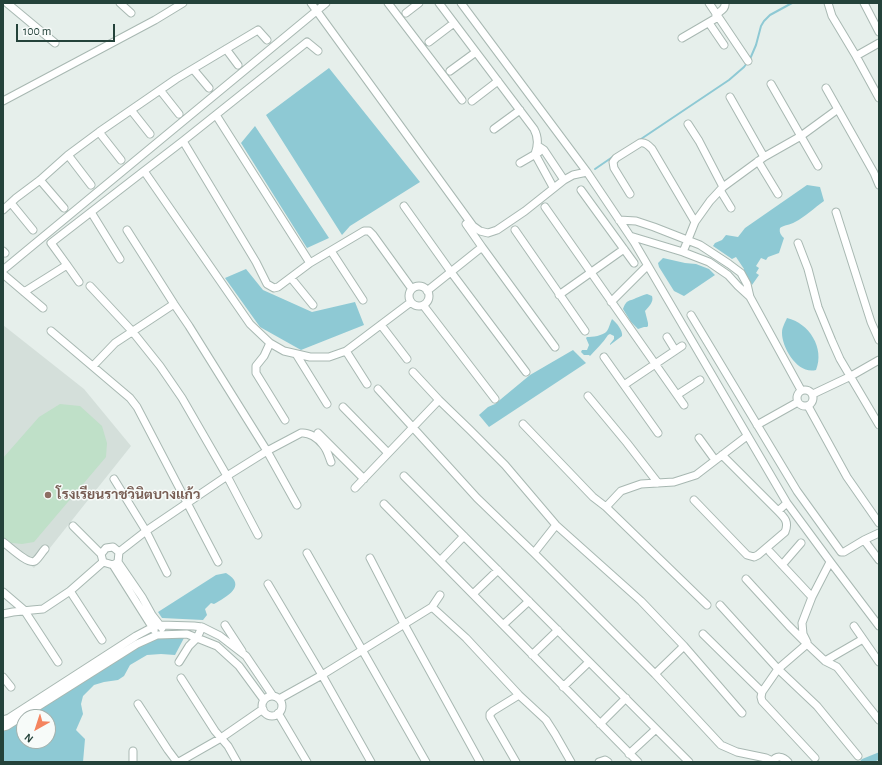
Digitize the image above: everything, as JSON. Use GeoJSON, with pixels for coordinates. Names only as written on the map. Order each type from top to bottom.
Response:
{"type":"FeatureCollection","features":[{"type":"Feature","properties":{"kind":"street"},"geometry":{"type":"LineString","coordinates":[[7,3],[55,42]]}},
{"type":"Feature","properties":{"kind":"street"},"geometry":{"type":"LineString","coordinates":[[120,3],[131,13]]}},
{"type":"Feature","properties":{"kind":"street"},"geometry":{"type":"LineString","coordinates":[[3,102],[155,20],[183,3]]}},
{"type":"Feature","properties":{"kind":"street"},"geometry":{"type":"LineString","coordinates":[[311,3],[473,226],[480,231],[488,233],[497,230],[525,211],[553,187],[573,175],[587,172]]}},
{"type":"Feature","properties":{"kind":"street"},"geometry":{"type":"LineString","coordinates":[[3,270],[326,3]]}},
{"type":"Feature","properties":{"kind":"street"},"geometry":{"type":"LineString","coordinates":[[388,3],[462,100]]}},
{"type":"Feature","properties":{"kind":"street"},"geometry":{"type":"LineString","coordinates":[[406,13],[419,3]]}},
{"type":"Feature","properties":{"kind":"street"},"geometry":{"type":"LineString","coordinates":[[439,3],[520,110],[536,133],[541,148],[564,180]]}},
{"type":"Feature","properties":{"kind":"street"},"geometry":{"type":"LineString","coordinates":[[461,3],[587,172],[630,236],[787,503],[879,626]]}},
{"type":"Feature","properties":{"kind":"street"},"geometry":{"type":"LineString","coordinates":[[708,3],[748,60]]}},
{"type":"Feature","properties":{"kind":"street"},"geometry":{"type":"LineString","coordinates":[[682,38],[709,23],[724,9],[725,3]]}},
{"type":"Feature","properties":{"kind":"street"},"geometry":{"type":"LineString","coordinates":[[828,3],[832,16],[879,98]]}},
{"type":"Feature","properties":{"kind":"street"},"geometry":{"type":"LineString","coordinates":[[864,3],[879,32]]}},
{"type":"Feature","properties":{"kind":"street"},"geometry":{"type":"LineString","coordinates":[[429,42],[454,23]]}},
{"type":"Feature","properties":{"kind":"street"},"geometry":{"type":"LineString","coordinates":[[709,23],[724,45]]}},
{"type":"Feature","properties":{"kind":"street"},"geometry":{"type":"LineString","coordinates":[[3,210],[68,155],[160,90],[258,30],[267,40]]}},
{"type":"Feature","properties":{"kind":"street"},"geometry":{"type":"LineString","coordinates":[[79,282],[51,243],[183,141],[307,42],[318,52]]}},
{"type":"Feature","properties":{"kind":"street"},"geometry":{"type":"LineString","coordinates":[[856,56],[879,43]]}},
{"type":"Feature","properties":{"kind":"street"},"geometry":{"type":"LineString","coordinates":[[226,49],[238,65]]}},
{"type":"Feature","properties":{"kind":"street"},"geometry":{"type":"LineString","coordinates":[[450,71],[476,52]]}},
{"type":"Feature","properties":{"kind":"street"},"geometry":{"type":"LineString","coordinates":[[193,69],[209,88]]}},
{"type":"Feature","properties":{"kind":"street"},"geometry":{"type":"LineString","coordinates":[[472,101],[498,81]]}},
{"type":"Feature","properties":{"kind":"street"},"geometry":{"type":"LineString","coordinates":[[770,84],[818,166]]}},
{"type":"Feature","properties":{"kind":"street"},"geometry":{"type":"LineString","coordinates":[[826,88],[874,173],[879,185]]}},
{"type":"Feature","properties":{"kind":"street"},"geometry":{"type":"LineString","coordinates":[[160,90],[179,114]]}},
{"type":"Feature","properties":{"kind":"street"},"geometry":{"type":"LineString","coordinates":[[730,97],[778,194]]}},
{"type":"Feature","properties":{"kind":"street"},"geometry":{"type":"LineString","coordinates":[[683,252],[695,222],[710,201],[722,189],[761,159],[801,136],[838,109]]}},
{"type":"Feature","properties":{"kind":"street"},"geometry":{"type":"LineString","coordinates":[[131,110],[150,134]]}},
{"type":"Feature","properties":{"kind":"street"},"geometry":{"type":"LineString","coordinates":[[494,129],[520,110]]}},
{"type":"Feature","properties":{"kind":"street"},"geometry":{"type":"LineString","coordinates":[[216,115],[310,263]]}},
{"type":"Feature","properties":{"kind":"street"},"geometry":{"type":"LineString","coordinates":[[688,124],[700,141],[731,208]]}},
{"type":"Feature","properties":{"kind":"street"},"geometry":{"type":"LineString","coordinates":[[99,132],[121,160]]}},
{"type":"Feature","properties":{"kind":"street"},"geometry":{"type":"LineString","coordinates":[[183,141],[268,284],[274,288],[291,278],[310,263],[364,231],[368,231],[373,235],[412,289]]}},
{"type":"Feature","properties":{"kind":"street"},"geometry":{"type":"LineString","coordinates":[[630,194],[614,168],[613,162],[616,158],[643,142],[652,149],[695,222]]}},
{"type":"Feature","properties":{"kind":"street"},"geometry":{"type":"LineString","coordinates":[[520,163],[535,154],[541,148]]}},
{"type":"Feature","properties":{"kind":"street"},"geometry":{"type":"LineString","coordinates":[[535,154],[553,187]]}},
{"type":"Feature","properties":{"kind":"street"},"geometry":{"type":"LineString","coordinates":[[68,155],[91,185]]}},
{"type":"Feature","properties":{"kind":"street"},"geometry":{"type":"LineString","coordinates":[[144,171],[250,324],[270,343],[284,351],[310,357],[329,357],[346,351],[411,302]]}},
{"type":"Feature","properties":{"kind":"street"},"geometry":{"type":"LineString","coordinates":[[40,180],[64,208]]}},
{"type":"Feature","properties":{"kind":"street"},"geometry":{"type":"LineString","coordinates":[[439,185],[555,347]]}},
{"type":"Feature","properties":{"kind":"street"},"geometry":{"type":"LineString","coordinates":[[581,190],[634,263]]}},
{"type":"Feature","properties":{"kind":"street"},"geometry":{"type":"LineString","coordinates":[[11,203],[33,230]]}},
{"type":"Feature","properties":{"kind":"street"},"geometry":{"type":"LineString","coordinates":[[404,206],[451,272],[526,372]]}},
{"type":"Feature","properties":{"kind":"street"},"geometry":{"type":"LineString","coordinates":[[545,207],[684,405]]}},
{"type":"Feature","properties":{"kind":"street"},"geometry":{"type":"LineString","coordinates":[[91,212],[120,258]]}},
{"type":"Feature","properties":{"kind":"street"},"geometry":{"type":"LineString","coordinates":[[836,212],[871,322],[879,340]]}},
{"type":"Feature","properties":{"kind":"street"},"geometry":{"type":"LineString","coordinates":[[619,220],[636,221],[700,245],[740,273],[748,284],[750,297]]}},
{"type":"Feature","properties":{"kind":"street"},"geometry":{"type":"LineString","coordinates":[[127,230],[267,451],[297,505]]}},
{"type":"Feature","properties":{"kind":"street"},"geometry":{"type":"LineString","coordinates":[[515,230],[585,331]]}},
{"type":"Feature","properties":{"kind":"street"},"geometry":{"type":"LineString","coordinates":[[630,236],[683,252],[709,262],[728,275],[750,297],[801,390]]}},
{"type":"Feature","properties":{"kind":"street"},"geometry":{"type":"LineString","coordinates":[[798,243],[808,269],[818,307],[840,359],[879,425]]}},
{"type":"Feature","properties":{"kind":"street"},"geometry":{"type":"LineString","coordinates":[[427,291],[482,246]]}},
{"type":"Feature","properties":{"kind":"street"},"geometry":{"type":"LineString","coordinates":[[559,295],[624,249]]}},
{"type":"Feature","properties":{"kind":"street"},"geometry":{"type":"LineString","coordinates":[[331,251],[363,300]]}},
{"type":"Feature","properties":{"kind":"street"},"geometry":{"type":"LineString","coordinates":[[24,292],[67,265]]}},
{"type":"Feature","properties":{"kind":"street"},"geometry":{"type":"LineString","coordinates":[[611,302],[647,266]]}},
{"type":"Feature","properties":{"kind":"street"},"geometry":{"type":"LineString","coordinates":[[3,274],[43,308]]}},
{"type":"Feature","properties":{"kind":"street"},"geometry":{"type":"LineString","coordinates":[[291,278],[313,305]]}},
{"type":"Feature","properties":{"kind":"street"},"geometry":{"type":"LineString","coordinates":[[90,286],[132,331],[160,366],[182,398],[227,476],[258,535]]}},
{"type":"Feature","properties":{"kind":"street"},"geometry":{"type":"LineString","coordinates":[[423,306],[427,302],[429,296],[423,287],[417,286],[409,293],[409,299],[412,304],[423,306],[495,399]]}},
{"type":"Feature","properties":{"kind":"street"},"geometry":{"type":"LineString","coordinates":[[93,366],[115,343],[174,304]]}},
{"type":"Feature","properties":{"kind":"street"},"geometry":{"type":"LineString","coordinates":[[691,315],[797,491],[841,552],[843,553],[879,533]]}},
{"type":"Feature","properties":{"kind":"street"},"geometry":{"type":"LineString","coordinates":[[381,325],[407,359]]}},
{"type":"Feature","properties":{"kind":"street"},"geometry":{"type":"LineString","coordinates":[[51,331],[130,398],[218,562]]}},
{"type":"Feature","properties":{"kind":"street"},"geometry":{"type":"LineString","coordinates":[[667,337],[675,350]]}},
{"type":"Feature","properties":{"kind":"street"},"geometry":{"type":"LineString","coordinates":[[270,343],[264,356],[256,366],[256,373],[285,420]]}},
{"type":"Feature","properties":{"kind":"street"},"geometry":{"type":"LineString","coordinates":[[624,385],[682,346]]}},
{"type":"Feature","properties":{"kind":"street"},"geometry":{"type":"LineString","coordinates":[[346,351],[367,384]]}},
{"type":"Feature","properties":{"kind":"street"},"geometry":{"type":"LineString","coordinates":[[296,354],[328,404]]}},
{"type":"Feature","properties":{"kind":"street"},"geometry":{"type":"LineString","coordinates":[[604,357],[658,433]]}},
{"type":"Feature","properties":{"kind":"street"},"geometry":{"type":"LineString","coordinates":[[813,394],[851,376],[879,360]]}},
{"type":"Feature","properties":{"kind":"street"},"geometry":{"type":"LineString","coordinates":[[413,372],[438,400],[505,465],[556,525],[641,601],[684,646],[742,713]]}},
{"type":"Feature","properties":{"kind":"street"},"geometry":{"type":"LineString","coordinates":[[677,395],[700,380]]}},
{"type":"Feature","properties":{"kind":"street"},"geometry":{"type":"LineString","coordinates":[[378,389],[477,498],[655,674],[721,745],[737,752],[766,758],[772,761],[777,757],[781,757],[788,762]]}},
{"type":"Feature","properties":{"kind":"street"},"geometry":{"type":"LineString","coordinates":[[801,390],[809,390],[813,394],[814,400],[808,406],[802,406],[797,400],[798,394],[801,390]]}},
{"type":"Feature","properties":{"kind":"street"},"geometry":{"type":"LineString","coordinates":[[588,396],[658,483]]}},
{"type":"Feature","properties":{"kind":"street"},"geometry":{"type":"LineString","coordinates":[[355,488],[438,400]]}},
{"type":"Feature","properties":{"kind":"street"},"geometry":{"type":"LineString","coordinates":[[757,425],[798,402]]}},
{"type":"Feature","properties":{"kind":"street"},"geometry":{"type":"LineString","coordinates":[[808,406],[847,477],[879,523]]}},
{"type":"Feature","properties":{"kind":"street"},"geometry":{"type":"LineString","coordinates":[[343,408],[388,453]]}},
{"type":"Feature","properties":{"kind":"street"},"geometry":{"type":"LineString","coordinates":[[523,424],[593,497],[606,507],[707,605]]}},
{"type":"Feature","properties":{"kind":"street"},"geometry":{"type":"LineString","coordinates":[[164,634],[156,626],[116,563],[119,552],[146,531],[227,476],[267,451],[301,433],[312,435],[324,445],[331,462]]}},
{"type":"Feature","properties":{"kind":"street"},"geometry":{"type":"LineString","coordinates":[[318,433],[364,479]]}},
{"type":"Feature","properties":{"kind":"street"},"geometry":{"type":"LineString","coordinates":[[606,507],[620,491],[640,484],[674,482],[696,476],[747,436]]}},
{"type":"Feature","properties":{"kind":"street"},"geometry":{"type":"LineString","coordinates":[[698,438],[715,460]]}},
{"type":"Feature","properties":{"kind":"street"},"geometry":{"type":"LineString","coordinates":[[694,500],[747,555],[754,557],[758,555],[785,532],[787,523],[785,518],[722,455]]}},
{"type":"Feature","properties":{"kind":"street"},"geometry":{"type":"LineString","coordinates":[[404,476],[626,698],[686,761]]}},
{"type":"Feature","properties":{"kind":"street"},"geometry":{"type":"LineString","coordinates":[[114,479],[146,531],[167,573]]}},
{"type":"Feature","properties":{"kind":"street"},"geometry":{"type":"LineString","coordinates":[[778,511],[787,503]]}},
{"type":"Feature","properties":{"kind":"street"},"geometry":{"type":"LineString","coordinates":[[384,504],[638,762]]}},
{"type":"Feature","properties":{"kind":"street"},"geometry":{"type":"LineString","coordinates":[[534,553],[556,525]]}},
{"type":"Feature","properties":{"kind":"street"},"geometry":{"type":"LineString","coordinates":[[73,526],[101,554],[103,562]]}},
{"type":"Feature","properties":{"kind":"street"},"geometry":{"type":"LineString","coordinates":[[440,561],[464,536]]}},
{"type":"Feature","properties":{"kind":"street"},"geometry":{"type":"LineString","coordinates":[[864,540],[879,560]]}},
{"type":"Feature","properties":{"kind":"street"},"geometry":{"type":"LineString","coordinates":[[3,542],[25,559],[32,562],[45,549]]}},
{"type":"Feature","properties":{"kind":"street"},"geometry":{"type":"LineString","coordinates":[[782,565],[801,543]]}},
{"type":"Feature","properties":{"kind":"street"},"geometry":{"type":"LineString","coordinates":[[101,554],[106,548],[113,547],[119,552]]}},
{"type":"Feature","properties":{"kind":"street"},"geometry":{"type":"LineString","coordinates":[[770,552],[812,598]]}},
{"type":"Feature","properties":{"kind":"street"},"geometry":{"type":"LineString","coordinates":[[307,553],[426,762]]}},
{"type":"Feature","properties":{"kind":"street"},"geometry":{"type":"LineString","coordinates":[[370,558],[404,624],[480,762]]}},
{"type":"Feature","properties":{"kind":"street"},"geometry":{"type":"LineString","coordinates":[[3,614],[24,610],[43,609],[70,591],[103,562],[116,563]]}},
{"type":"Feature","properties":{"kind":"street"},"geometry":{"type":"LineString","coordinates":[[807,644],[803,634],[802,623],[812,598],[830,562]]}},
{"type":"Feature","properties":{"kind":"street"},"geometry":{"type":"LineString","coordinates":[[472,594],[498,570]]}},
{"type":"Feature","properties":{"kind":"street"},"geometry":{"type":"LineString","coordinates":[[746,579],[807,644],[825,661],[837,667],[879,720]]}},
{"type":"Feature","properties":{"kind":"street"},"geometry":{"type":"LineString","coordinates":[[268,584],[371,762]]}},
{"type":"Feature","properties":{"kind":"street"},"geometry":{"type":"LineString","coordinates":[[70,591],[102,640]]}},
{"type":"Feature","properties":{"kind":"street"},"geometry":{"type":"LineString","coordinates":[[3,592],[24,610],[58,662]]}},
{"type":"Feature","properties":{"kind":"street"},"geometry":{"type":"LineString","coordinates":[[264,700],[267,698],[276,697],[322,675],[432,607],[440,595]]}},
{"type":"Feature","properties":{"kind":"street"},"geometry":{"type":"LineString","coordinates":[[503,625],[528,601]]}},
{"type":"Feature","properties":{"kind":"street"},"geometry":{"type":"LineString","coordinates":[[720,605],[778,669],[817,706],[858,756]]}},
{"type":"Feature","properties":{"kind":"street"},"geometry":{"type":"LineString","coordinates":[[432,607],[466,638],[519,695],[546,720],[570,762]]}},
{"type":"Feature","properties":{"kind":"street"},"geometry":{"type":"LineString","coordinates":[[3,720],[9,718],[137,644],[157,635],[164,634],[187,634],[217,646],[240,666],[264,700],[263,709],[267,714],[276,715],[282,708],[281,701],[276,697],[246,656],[225,624]]}},
{"type":"Feature","properties":{"kind":"street"},"geometry":{"type":"LineString","coordinates":[[156,626],[157,635]]}},
{"type":"Feature","properties":{"kind":"street"},"geometry":{"type":"LineString","coordinates":[[3,727],[7,726],[136,636],[156,626],[194,626],[202,628],[220,636],[246,656]]}},
{"type":"Feature","properties":{"kind":"street"},"geometry":{"type":"LineString","coordinates":[[854,626],[879,662]]}},
{"type":"Feature","properties":{"kind":"street"},"geometry":{"type":"LineString","coordinates":[[180,662],[189,646],[197,638],[202,628]]}},
{"type":"Feature","properties":{"kind":"street"},"geometry":{"type":"LineString","coordinates":[[532,654],[558,630]]}},
{"type":"Feature","properties":{"kind":"street"},"geometry":{"type":"LineString","coordinates":[[703,634],[762,692]]}},
{"type":"Feature","properties":{"kind":"street"},"geometry":{"type":"LineString","coordinates":[[217,646],[220,636]]}},
{"type":"Feature","properties":{"kind":"street"},"geometry":{"type":"LineString","coordinates":[[825,661],[863,639]]}},
{"type":"Feature","properties":{"kind":"street"},"geometry":{"type":"LineString","coordinates":[[807,644],[778,669],[762,692],[761,697],[762,701],[815,758]]}},
{"type":"Feature","properties":{"kind":"street"},"geometry":{"type":"LineString","coordinates":[[655,674],[684,646]]}},
{"type":"Feature","properties":{"kind":"street"},"geometry":{"type":"LineString","coordinates":[[563,686],[589,662]]}},
{"type":"Feature","properties":{"kind":"street"},"geometry":{"type":"LineString","coordinates":[[3,677],[11,687]]}},
{"type":"Feature","properties":{"kind":"street"},"geometry":{"type":"LineString","coordinates":[[181,678],[215,731],[228,746],[237,762]]}},
{"type":"Feature","properties":{"kind":"street"},"geometry":{"type":"LineString","coordinates":[[516,762],[490,717],[490,714],[519,695]]}},
{"type":"Feature","properties":{"kind":"street"},"geometry":{"type":"LineString","coordinates":[[600,724],[626,698]]}},
{"type":"Feature","properties":{"kind":"street"},"geometry":{"type":"LineString","coordinates":[[138,704],[168,750],[178,762],[221,738],[263,709]]}},
{"type":"Feature","properties":{"kind":"street"},"geometry":{"type":"LineString","coordinates":[[278,713],[307,762]]}},
{"type":"Feature","properties":{"kind":"street"},"geometry":{"type":"LineString","coordinates":[[629,754],[656,729]]}},
{"type":"Feature","properties":{"kind":"street"},"geometry":{"type":"LineString","coordinates":[[132,751],[133,762]]}},
{"type":"Feature","properties":{"kind":"street"},"geometry":{"type":"LineString","coordinates":[[599,762],[605,760],[608,762]]}},
{"type":"Feature","properties":{"kind":"shaded area","name":"โรงเรียนราชวินิตบางแก้ว"},"geometry":{"type":"Polygon","coordinates":[[[3,325],[84,389],[131,446],[34,568],[3,543],[3,325]]]}},
{"type":"Feature","properties":{"kind":"green space"},"geometry":{"type":"Polygon","coordinates":[[[60,404],[80,406],[102,426],[107,443],[106,457],[34,542],[22,544],[3,542],[3,458],[39,417],[60,404]]]}},
{"type":"Feature","properties":{"kind":"water"},"geometry":{"type":"Polygon","coordinates":[[[329,68],[420,182],[350,226],[342,235],[266,115],[329,68]]]}},
{"type":"Feature","properties":{"kind":"water"},"geometry":{"type":"Polygon","coordinates":[[[255,126],[329,238],[307,248],[241,143],[255,126]]]}},
{"type":"Feature","properties":{"kind":"water"},"geometry":{"type":"Polygon","coordinates":[[[807,185],[820,187],[824,201],[799,220],[780,228],[780,234],[784,238],[779,253],[768,257],[766,260],[761,258],[756,266],[759,268],[756,273],[759,275],[752,285],[736,257],[732,259],[713,246],[715,243],[722,240],[726,235],[738,237],[745,228],[807,185]]]}},
{"type":"Feature","properties":{"kind":"water"},"geometry":{"type":"Polygon","coordinates":[[[663,258],[696,264],[709,269],[715,275],[684,296],[674,291],[659,267],[658,263],[663,258]]]}},
{"type":"Feature","properties":{"kind":"water"},"geometry":{"type":"Polygon","coordinates":[[[246,269],[263,290],[312,312],[355,302],[364,325],[301,350],[260,327],[225,278],[246,269]]]}},
{"type":"Feature","properties":{"kind":"water"},"geometry":{"type":"Polygon","coordinates":[[[647,294],[652,296],[651,304],[645,311],[648,326],[638,329],[631,322],[623,309],[628,301],[647,294]]]}},
{"type":"Feature","properties":{"kind":"water"},"geometry":{"type":"Polygon","coordinates":[[[787,318],[802,325],[817,345],[818,362],[816,370],[803,368],[792,359],[788,353],[782,333],[787,318]]]}},
{"type":"Feature","properties":{"kind":"water"},"geometry":{"type":"Polygon","coordinates":[[[612,319],[622,332],[622,336],[610,345],[614,339],[614,336],[610,334],[608,335],[590,356],[584,355],[581,352],[582,350],[587,350],[589,345],[586,338],[605,333],[608,330],[612,319]]]}},
{"type":"Feature","properties":{"kind":"water"},"geometry":{"type":"Polygon","coordinates":[[[573,350],[586,363],[489,427],[479,415],[488,407],[495,404],[530,375],[573,350]]]}},
{"type":"Feature","properties":{"kind":"water"},"geometry":{"type":"Polygon","coordinates":[[[226,573],[235,582],[235,587],[229,595],[214,604],[211,603],[205,609],[207,615],[203,620],[162,618],[158,612],[216,575],[226,573]]]}},
{"type":"Feature","properties":{"kind":"water"},"geometry":{"type":"Polygon","coordinates":[[[172,635],[184,638],[175,655],[147,655],[130,665],[124,676],[118,680],[94,685],[83,696],[81,704],[83,714],[76,730],[85,739],[83,762],[3,762],[3,728],[16,720],[16,749],[56,749],[56,709],[34,709],[140,643],[172,635]]]}},
{"type":"Feature","properties":{"kind":"waterway"},"geometry":{"type":"LineString","coordinates":[[638,141],[729,80],[744,67],[750,59],[764,21],[770,15],[792,3]]}},
{"type":"Feature","properties":{"kind":"waterway"},"geometry":{"type":"LineString","coordinates":[[595,169],[614,156]]}},
{"type":"Feature","properties":{"kind":"waterway"},"geometry":{"type":"LineString","coordinates":[[864,762],[879,756]]}},
{"type":"Feature","properties":{"kind":"place","name":"โรงเรียนราชวินิตบางแก้ว"},"geometry":{"type":"Point","coordinates":[48,495]}}]}
